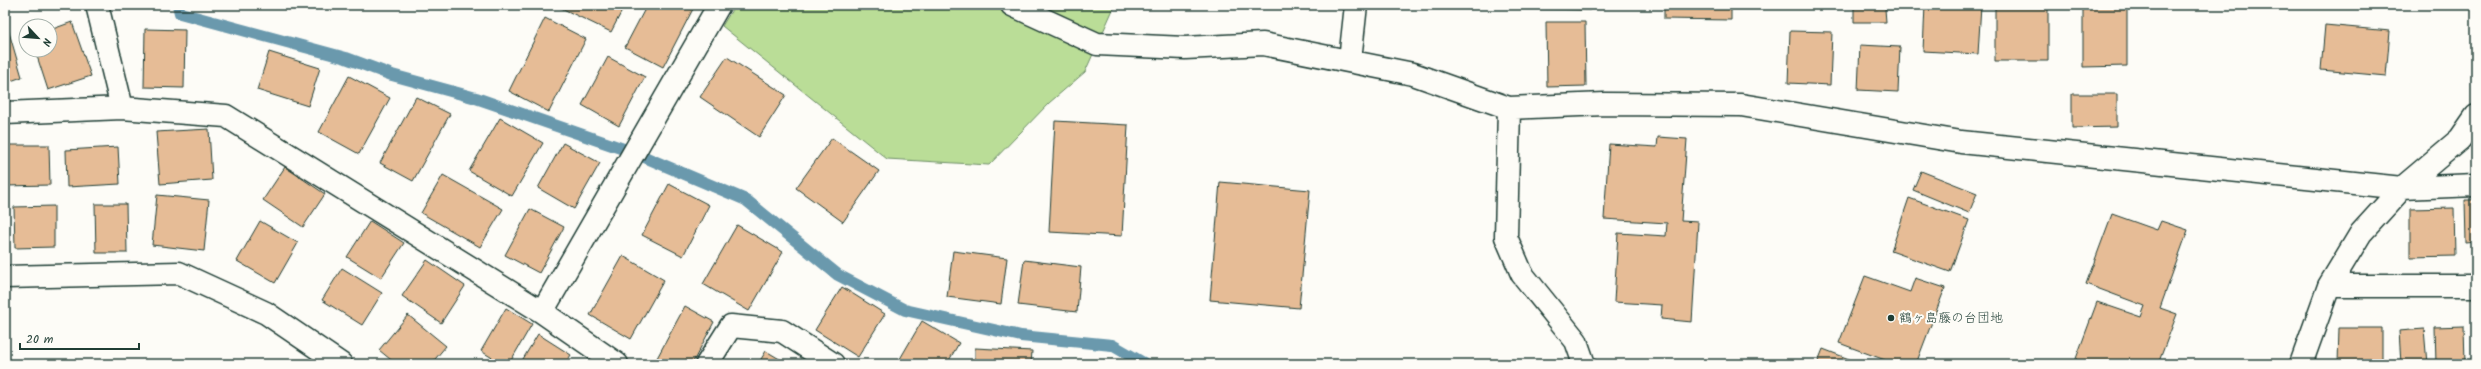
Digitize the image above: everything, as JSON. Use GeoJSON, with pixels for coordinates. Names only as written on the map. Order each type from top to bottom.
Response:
{"type":"FeatureCollection","features":[{"type":"Feature","properties":{"kind":"street"},"geometry":{"type":"LineString","coordinates":[[97,5],[122,108]]}},
{"type":"Feature","properties":{"kind":"street"},"geometry":{"type":"LineString","coordinates":[[542,312],[719,5]]}},
{"type":"Feature","properties":{"kind":"street"},"geometry":{"type":"LineString","coordinates":[[1012,5],[1097,44],[1185,48],[1263,44],[1350,60],[1413,74],[1509,108],[1605,104],[1741,105],[1961,142],[2402,188],[2476,185]]}},
{"type":"Feature","properties":{"kind":"street"},"geometry":{"type":"LineString","coordinates":[[1350,60],[1356,5]]}},
{"type":"Feature","properties":{"kind":"street"},"geometry":{"type":"LineString","coordinates":[[5,113],[122,108],[226,116],[542,312],[617,364]]}},
{"type":"Feature","properties":{"kind":"street"},"geometry":{"type":"LineString","coordinates":[[1509,108],[1506,237],[1522,274],[1576,341],[1584,364]]}},
{"type":"Feature","properties":{"kind":"street"},"geometry":{"type":"LineString","coordinates":[[2301,364],[2329,286],[2361,233],[2402,188],[2460,139],[2476,116]]}},
{"type":"Feature","properties":{"kind":"street"},"geometry":{"type":"LineString","coordinates":[[5,277],[179,273],[266,313],[341,364]]}},
{"type":"Feature","properties":{"kind":"street"},"geometry":{"type":"LineString","coordinates":[[2329,286],[2476,286]]}},
{"type":"Feature","properties":{"kind":"street"},"geometry":{"type":"LineString","coordinates":[[707,364],[731,326],[782,331],[833,364]]}},
{"type":"Feature","properties":{"kind":"green space"},"geometry":{"type":"Polygon","coordinates":[[[735,5],[1115,5],[1085,72],[1049,103],[989,165],[887,159],[722,26],[735,5]]]}},
{"type":"Feature","properties":{"kind":"building"},"geometry":{"type":"Polygon","coordinates":[[[555,5],[625,5],[611,32],[555,5]]]}},
{"type":"Feature","properties":{"kind":"building"},"geometry":{"type":"Polygon","coordinates":[[[647,5],[694,7],[663,67],[625,47],[647,5]]]}},
{"type":"Feature","properties":{"kind":"building"},"geometry":{"type":"Polygon","coordinates":[[[1539,5],[1590,5],[1590,10],[1539,9],[1539,5]]]}},
{"type":"Feature","properties":{"kind":"building"},"geometry":{"type":"Polygon","coordinates":[[[1664,5],[1731,5],[1731,20],[1664,19],[1664,5]]]}},
{"type":"Feature","properties":{"kind":"building"},"geometry":{"type":"Polygon","coordinates":[[[1854,5],[1911,5],[1911,9],[1885,9],[1886,22],[1854,22],[1854,5]]]}},
{"type":"Feature","properties":{"kind":"building"},"geometry":{"type":"Polygon","coordinates":[[[1925,5],[1981,5],[1978,54],[1923,51],[1925,5]]]}},
{"type":"Feature","properties":{"kind":"building"},"geometry":{"type":"Polygon","coordinates":[[[1995,5],[2048,5],[2048,61],[1995,61],[1995,5]]]}},
{"type":"Feature","properties":{"kind":"building"},"geometry":{"type":"Polygon","coordinates":[[[2083,5],[2127,5],[2127,66],[2083,67],[2083,5]]]}},
{"type":"Feature","properties":{"kind":"building"},"geometry":{"type":"Polygon","coordinates":[[[545,18],[586,39],[549,112],[509,91],[545,18]]]}},
{"type":"Feature","properties":{"kind":"building"},"geometry":{"type":"Polygon","coordinates":[[[72,22],[91,76],[48,90],[38,58],[58,58],[58,27],[72,22]]]}},
{"type":"Feature","properties":{"kind":"building"},"geometry":{"type":"Polygon","coordinates":[[[1546,22],[1585,22],[1586,86],[1547,87],[1546,22]]]}},
{"type":"Feature","properties":{"kind":"building"},"geometry":{"type":"Polygon","coordinates":[[[2325,25],[2390,31],[2386,76],[2321,70],[2325,25]]]}},
{"type":"Feature","properties":{"kind":"building"},"geometry":{"type":"Polygon","coordinates":[[[8,29],[22,77],[5,83],[5,30],[8,29]]]}},
{"type":"Feature","properties":{"kind":"building"},"geometry":{"type":"Polygon","coordinates":[[[145,29],[185,30],[184,88],[144,87],[145,29]]]}},
{"type":"Feature","properties":{"kind":"building"},"geometry":{"type":"Polygon","coordinates":[[[1790,31],[1832,32],[1830,85],[1788,83],[1790,31]]]}},
{"type":"Feature","properties":{"kind":"building"},"geometry":{"type":"Polygon","coordinates":[[[1860,45],[1900,47],[1898,92],[1858,90],[1860,45]]]}},
{"type":"Feature","properties":{"kind":"building"},"geometry":{"type":"Polygon","coordinates":[[[269,52],[320,68],[308,106],[257,90],[269,52]]]}},
{"type":"Feature","properties":{"kind":"building"},"geometry":{"type":"Polygon","coordinates":[[[608,57],[645,77],[619,126],[582,105],[608,57]]]}},
{"type":"Feature","properties":{"kind":"building"},"geometry":{"type":"Polygon","coordinates":[[[727,57],[786,95],[759,137],[700,97],[727,57]]]}},
{"type":"Feature","properties":{"kind":"building"},"geometry":{"type":"Polygon","coordinates":[[[349,76],[390,98],[359,154],[319,132],[349,76]]]}},
{"type":"Feature","properties":{"kind":"building"},"geometry":{"type":"Polygon","coordinates":[[[2072,94],[2117,94],[2117,127],[2072,128],[2072,94]]]}},
{"type":"Feature","properties":{"kind":"building"},"geometry":{"type":"Polygon","coordinates":[[[416,97],[450,114],[413,181],[380,163],[416,97]]]}},
{"type":"Feature","properties":{"kind":"building"},"geometry":{"type":"Polygon","coordinates":[[[500,118],[543,143],[512,196],[469,171],[500,118]]]}},
{"type":"Feature","properties":{"kind":"building"},"geometry":{"type":"Polygon","coordinates":[[[1055,121],[1128,125],[1122,236],[1049,232],[1055,121]]]}},
{"type":"Feature","properties":{"kind":"building"},"geometry":{"type":"Polygon","coordinates":[[[209,129],[212,180],[160,184],[156,132],[209,129]]]}},
{"type":"Feature","properties":{"kind":"building"},"geometry":{"type":"Polygon","coordinates":[[[1658,137],[1687,139],[1681,221],[1698,222],[1692,322],[1661,319],[1662,305],[1614,302],[1618,233],[1666,236],[1667,223],[1604,219],[1609,144],[1657,147],[1658,137]]]}},
{"type":"Feature","properties":{"kind":"building"},"geometry":{"type":"Polygon","coordinates":[[[832,138],[879,171],[843,222],[796,188],[832,138]]]}},
{"type":"Feature","properties":{"kind":"building"},"geometry":{"type":"Polygon","coordinates":[[[563,143],[600,163],[574,209],[538,188],[563,143]]]}},
{"type":"Feature","properties":{"kind":"building"},"geometry":{"type":"Polygon","coordinates":[[[5,145],[49,145],[50,185],[5,186],[5,145]]]}},
{"type":"Feature","properties":{"kind":"building"},"geometry":{"type":"Polygon","coordinates":[[[118,147],[120,184],[67,187],[66,150],[118,147]]]}},
{"type":"Feature","properties":{"kind":"building"},"geometry":{"type":"Polygon","coordinates":[[[285,167],[325,194],[303,227],[263,200],[285,167]]]}},
{"type":"Feature","properties":{"kind":"building"},"geometry":{"type":"Polygon","coordinates":[[[1921,171],[1977,193],[1969,213],[1913,190],[1921,171]]]}},
{"type":"Feature","properties":{"kind":"building"},"geometry":{"type":"Polygon","coordinates":[[[443,175],[503,209],[480,247],[421,213],[443,175]]]}},
{"type":"Feature","properties":{"kind":"building"},"geometry":{"type":"Polygon","coordinates":[[[1220,182],[1310,190],[1299,308],[1210,300],[1220,182]]]}},
{"type":"Feature","properties":{"kind":"building"},"geometry":{"type":"Polygon","coordinates":[[[669,184],[709,205],[683,256],[642,235],[669,184]]]}},
{"type":"Feature","properties":{"kind":"building"},"geometry":{"type":"Polygon","coordinates":[[[157,195],[209,200],[204,251],[152,245],[157,195]]]}},
{"type":"Feature","properties":{"kind":"building"},"geometry":{"type":"Polygon","coordinates":[[[1909,198],[1969,220],[1950,272],[1891,251],[1909,198]]]}},
{"type":"Feature","properties":{"kind":"building"},"geometry":{"type":"Polygon","coordinates":[[[2465,200],[2476,200],[2476,241],[2466,242],[2465,200]]]}},
{"type":"Feature","properties":{"kind":"building"},"geometry":{"type":"Polygon","coordinates":[[[95,204],[126,204],[127,253],[96,253],[95,204]]]}},
{"type":"Feature","properties":{"kind":"building"},"geometry":{"type":"Polygon","coordinates":[[[54,206],[54,247],[15,248],[14,207],[54,206]]]}},
{"type":"Feature","properties":{"kind":"building"},"geometry":{"type":"Polygon","coordinates":[[[2454,208],[2455,256],[2410,257],[2410,209],[2454,208]]]}},
{"type":"Feature","properties":{"kind":"building"},"geometry":{"type":"Polygon","coordinates":[[[530,209],[564,227],[539,273],[505,255],[530,209]]]}},
{"type":"Feature","properties":{"kind":"building"},"geometry":{"type":"Polygon","coordinates":[[[2112,214],[2157,230],[2161,221],[2188,230],[2160,308],[2177,314],[2158,364],[2074,364],[2097,302],[2141,317],[2145,306],[2086,284],[2112,214]]]}},
{"type":"Feature","properties":{"kind":"building"},"geometry":{"type":"Polygon","coordinates":[[[260,221],[298,243],[275,283],[237,261],[260,221]]]}},
{"type":"Feature","properties":{"kind":"building"},"geometry":{"type":"Polygon","coordinates":[[[370,221],[404,243],[381,278],[347,257],[370,221]]]}},
{"type":"Feature","properties":{"kind":"building"},"geometry":{"type":"Polygon","coordinates":[[[737,225],[783,252],[749,311],[703,284],[737,225]]]}},
{"type":"Feature","properties":{"kind":"building"},"geometry":{"type":"Polygon","coordinates":[[[953,251],[1007,258],[1001,304],[947,297],[953,251]]]}},
{"type":"Feature","properties":{"kind":"building"},"geometry":{"type":"Polygon","coordinates":[[[623,256],[664,280],[631,339],[590,315],[623,256]]]}},
{"type":"Feature","properties":{"kind":"building"},"geometry":{"type":"Polygon","coordinates":[[[427,260],[465,286],[441,323],[402,296],[427,260]]]}},
{"type":"Feature","properties":{"kind":"building"},"geometry":{"type":"Polygon","coordinates":[[[1024,260],[1081,267],[1077,312],[1018,305],[1024,260]]]}},
{"type":"Feature","properties":{"kind":"building"},"geometry":{"type":"Polygon","coordinates":[[[342,268],[382,293],[362,325],[322,300],[342,268]]]}},
{"type":"Feature","properties":{"kind":"building","name":"鶴ヶ島藤の台団地"},"geometry":{"type":"Polygon","coordinates":[[[1865,276],[1910,292],[1915,278],[1945,288],[1916,364],[1883,364],[1885,360],[1839,343],[1865,276]]]}},
{"type":"Feature","properties":{"kind":"building"},"geometry":{"type":"Polygon","coordinates":[[[842,287],[885,314],[858,357],[815,330],[842,287]]]}},
{"type":"Feature","properties":{"kind":"building"},"geometry":{"type":"Polygon","coordinates":[[[685,306],[714,322],[692,364],[668,364],[657,358],[685,306]]]}},
{"type":"Feature","properties":{"kind":"building"},"geometry":{"type":"Polygon","coordinates":[[[506,308],[532,324],[509,364],[502,364],[481,351],[506,308]]]}},
{"type":"Feature","properties":{"kind":"building"},"geometry":{"type":"Polygon","coordinates":[[[408,315],[446,346],[431,364],[396,364],[379,350],[408,315]]]}},
{"type":"Feature","properties":{"kind":"building"},"geometry":{"type":"Polygon","coordinates":[[[922,321],[959,343],[947,364],[897,364],[922,321]]]}},
{"type":"Feature","properties":{"kind":"building"},"geometry":{"type":"Polygon","coordinates":[[[2464,326],[2465,364],[2436,364],[2435,327],[2464,326]]]}},
{"type":"Feature","properties":{"kind":"building"},"geometry":{"type":"Polygon","coordinates":[[[2339,328],[2382,328],[2382,364],[2338,364],[2339,328]]]}},
{"type":"Feature","properties":{"kind":"building"},"geometry":{"type":"Polygon","coordinates":[[[2424,329],[2427,364],[2401,364],[2399,331],[2424,329]]]}},
{"type":"Feature","properties":{"kind":"building"},"geometry":{"type":"Polygon","coordinates":[[[538,334],[571,355],[565,364],[520,364],[538,334]]]}},
{"type":"Feature","properties":{"kind":"building"},"geometry":{"type":"Polygon","coordinates":[[[975,348],[1032,351],[1031,364],[975,364],[975,348]]]}},
{"type":"Feature","properties":{"kind":"building"},"geometry":{"type":"Polygon","coordinates":[[[1823,349],[1862,364],[1817,364],[1823,349]]]}},
{"type":"Feature","properties":{"kind":"building"},"geometry":{"type":"Polygon","coordinates":[[[766,351],[788,364],[758,364],[766,351]]]}},
{"type":"Feature","properties":{"kind":"waterway"},"geometry":{"type":"LineString","coordinates":[[178,5],[180,13],[346,58],[392,75],[476,98],[635,153],[746,200],[838,275],[905,310],[1021,336],[1112,345],[1145,364]]}},
{"type":"Feature","properties":{"kind":"place","name":"鶴ヶ島藤の台団地"},"geometry":{"type":"Point","coordinates":[1891,318]}}]}
